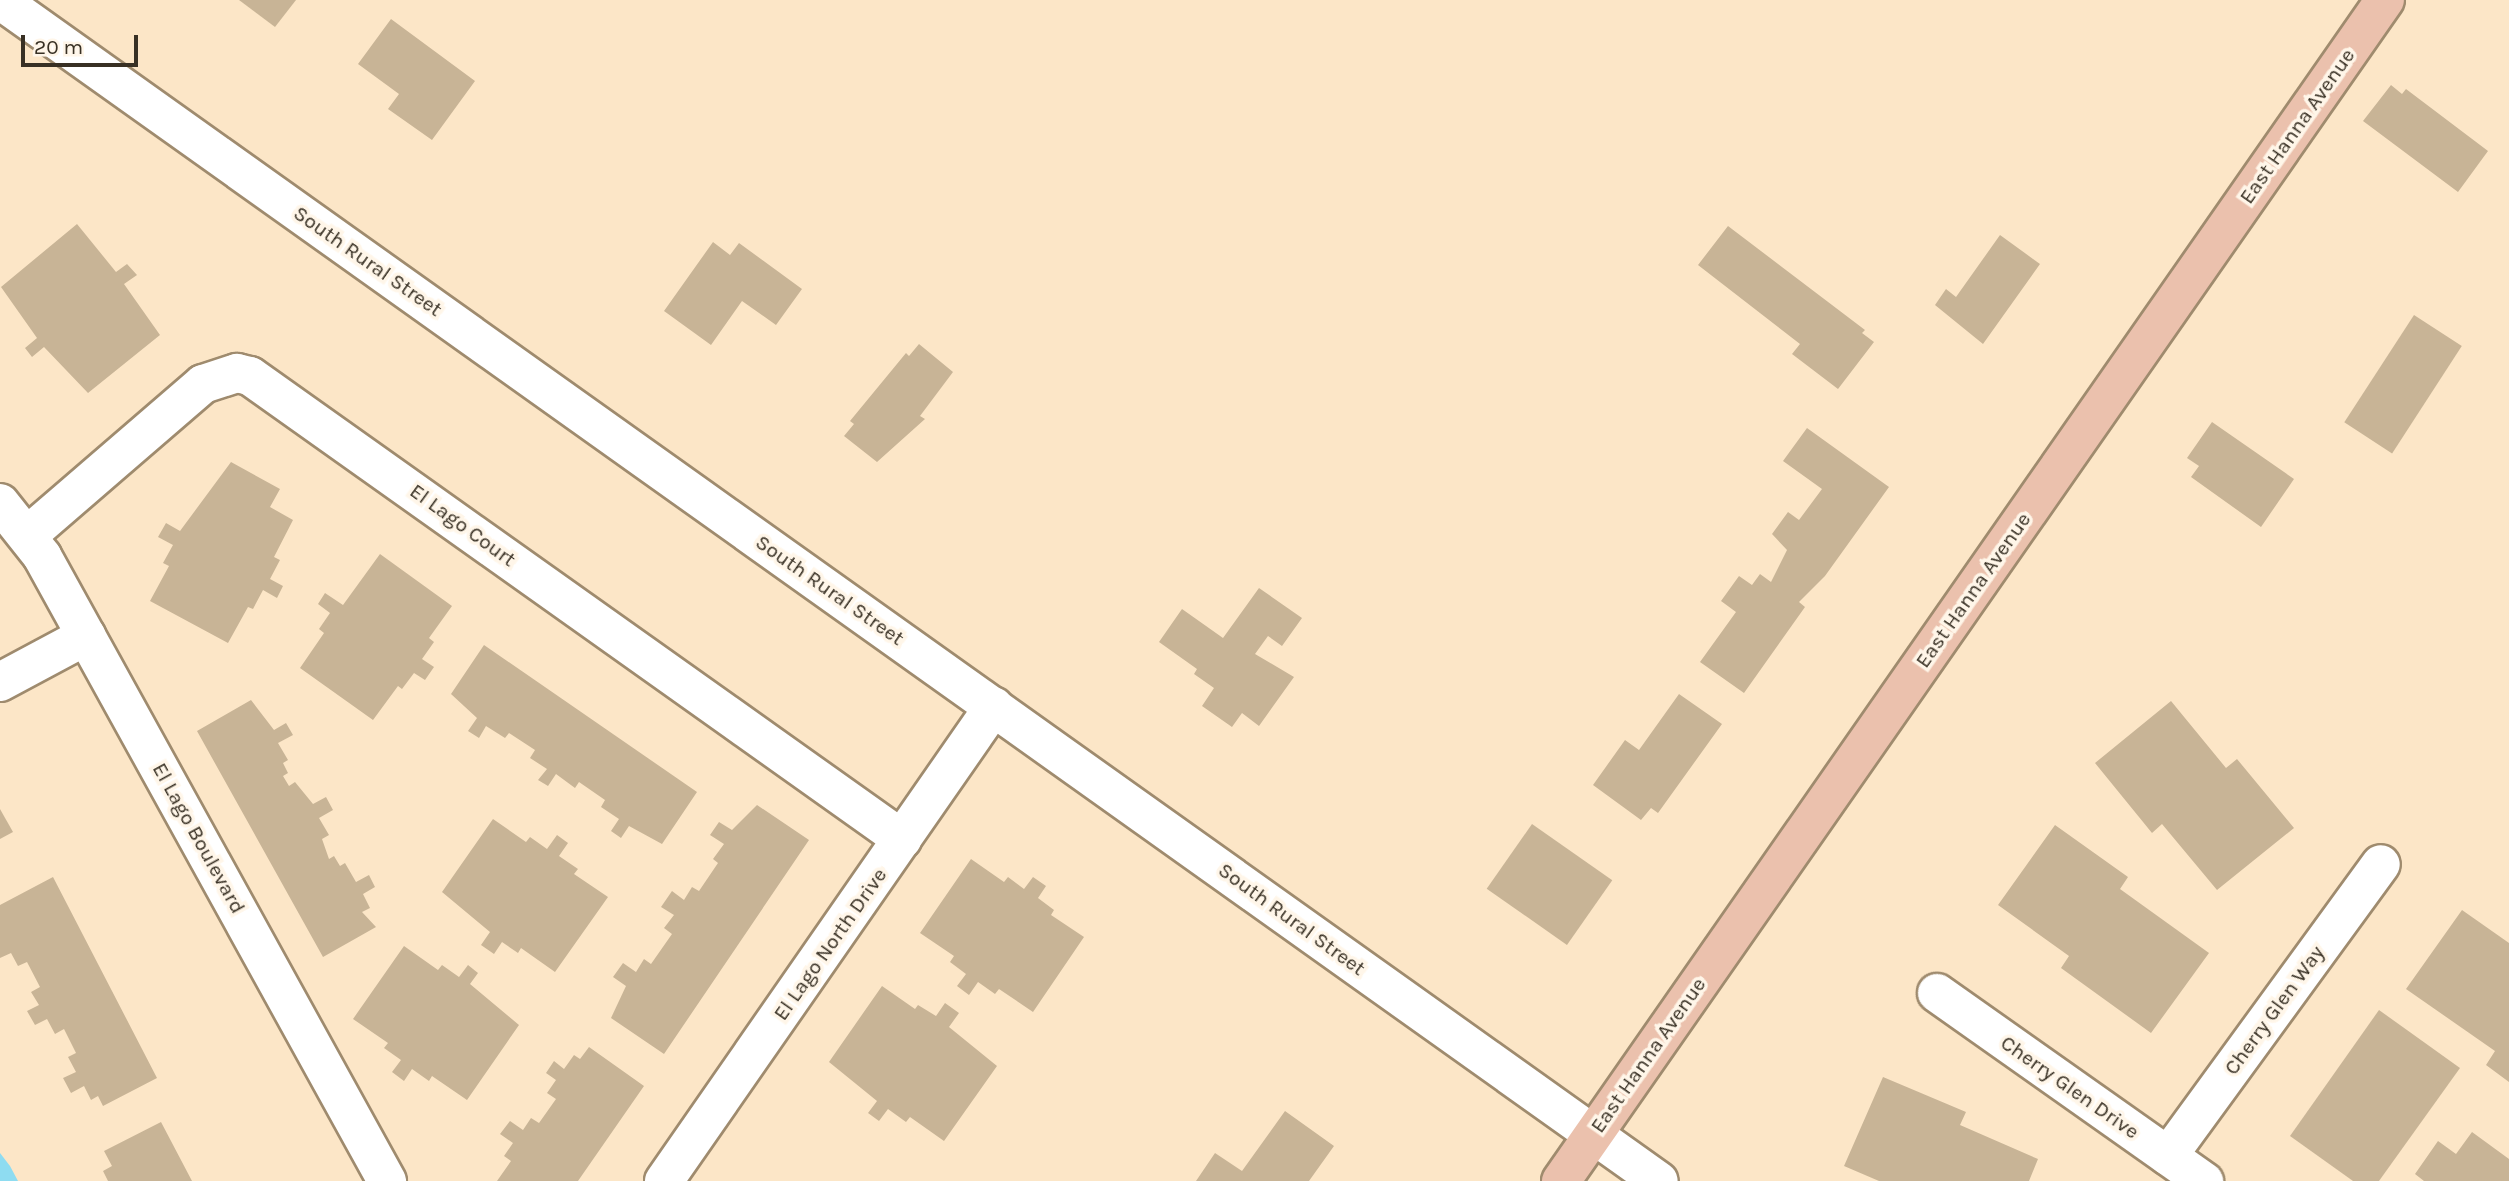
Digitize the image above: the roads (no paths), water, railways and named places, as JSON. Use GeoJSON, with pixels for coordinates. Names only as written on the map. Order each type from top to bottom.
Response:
{"type":"FeatureCollection","features":[{"type":"Feature","properties":{"kind":"main road","name":"East Hanna Avenue"},"geometry":{"type":"LineString","coordinates":[[1561,1181],[2385,0]]}},
{"type":"Feature","properties":{"kind":"street","name":"South Rural Street"},"geometry":{"type":"LineString","coordinates":[[0,0],[1659,1181]]}},
{"type":"Feature","properties":{"kind":"street","name":"El Lago Court"},"geometry":{"type":"LineString","coordinates":[[29,535],[203,384],[237,373],[250,376],[902,839]]}},
{"type":"Feature","properties":{"kind":"street","name":"El Lago Boulevard"},"geometry":{"type":"LineString","coordinates":[[0,503],[29,535],[387,1181]]}},
{"type":"Feature","properties":{"kind":"street"},"geometry":{"type":"LineString","coordinates":[[0,682],[86,636]]}},
{"type":"Feature","properties":{"kind":"street","name":"El Lago North Drive"},"geometry":{"type":"LineString","coordinates":[[664,1181],[994,706]]}},
{"type":"Feature","properties":{"kind":"street","name":"Cherry Glen Way"},"geometry":{"type":"LineString","coordinates":[[2168,1156],[2381,864]]}},
{"type":"Feature","properties":{"kind":"street","name":"Cherry Glen Drive"},"geometry":{"type":"LineString","coordinates":[[1937,993],[2204,1181]]}},
{"type":"Feature","properties":{"kind":"water"},"geometry":{"type":"Polygon","coordinates":[[[0,1153],[10,1166],[18,1181],[0,1181],[0,1153]]]}}]}
